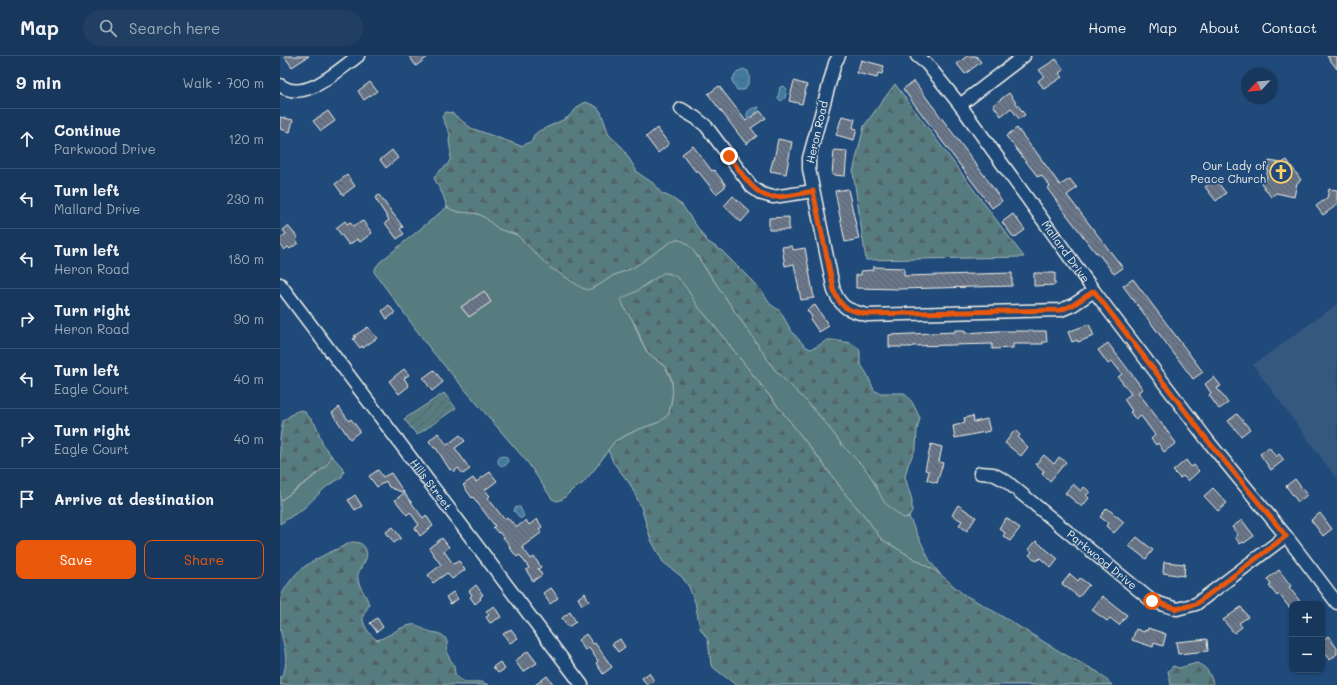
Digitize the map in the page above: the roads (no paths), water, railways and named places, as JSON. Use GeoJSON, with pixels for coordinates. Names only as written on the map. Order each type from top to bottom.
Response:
{"type":"FeatureCollection","features":[{"type":"Feature","properties":{"kind":"street"},"geometry":{"type":"LineString","coordinates":[[280,85],[290,90],[306,90],[316,86],[358,56]]}},
{"type":"Feature","properties":{"kind":"street","name":"Heron Road"},"geometry":{"type":"LineString","coordinates":[[839,56],[835,63],[809,158],[809,169],[813,191],[834,291],[839,302],[850,310],[867,314],[1061,310],[1073,305],[1094,291]]}},
{"type":"Feature","properties":{"kind":"street"},"geometry":{"type":"LineString","coordinates":[[917,56],[927,64],[960,105],[1024,56]]}},
{"type":"Feature","properties":{"kind":"street","name":"Mallard Drive"},"geometry":{"type":"LineString","coordinates":[[960,105],[1094,291],[1208,441],[1286,536],[1337,603]]}},
{"type":"Feature","properties":{"kind":"street"},"geometry":{"type":"LineString","coordinates":[[681,109],[706,126],[752,187],[762,194],[773,198],[813,191]]}},
{"type":"Feature","properties":{"kind":"street","name":"Hills Street"},"geometry":{"type":"LineString","coordinates":[[280,284],[582,685]]}},
{"type":"Feature","properties":{"kind":"street","name":"Parkwood Drive"},"geometry":{"type":"LineString","coordinates":[[980,473],[992,474],[1006,481],[1152,601],[1177,609],[1196,604],[1286,536]]}},
{"type":"Feature","properties":{"kind":"water"},"geometry":{"type":"Polygon","coordinates":[[[743,69],[748,71],[749,81],[744,90],[737,90],[732,81],[735,74],[743,69]]]}},
{"type":"Feature","properties":{"kind":"water"},"geometry":{"type":"Polygon","coordinates":[[[784,86],[787,89],[785,98],[781,101],[778,98],[780,87],[784,86]]]}},
{"type":"Feature","properties":{"kind":"water"},"geometry":{"type":"Polygon","coordinates":[[[759,107],[754,114],[747,118],[747,113],[750,110],[759,107]]]}},
{"type":"Feature","properties":{"kind":"water"},"geometry":{"type":"Polygon","coordinates":[[[501,456],[505,456],[507,457],[507,465],[501,466],[498,463],[498,459],[501,456]]]}},
{"type":"Feature","properties":{"kind":"water"},"geometry":{"type":"Polygon","coordinates":[[[517,507],[520,507],[524,516],[521,519],[514,511],[517,507]]]}},
{"type":"Feature","properties":{"kind":"place","name":"Our Lady of Peace Church"},"geometry":{"type":"Point","coordinates":[1281,172]}}]}
